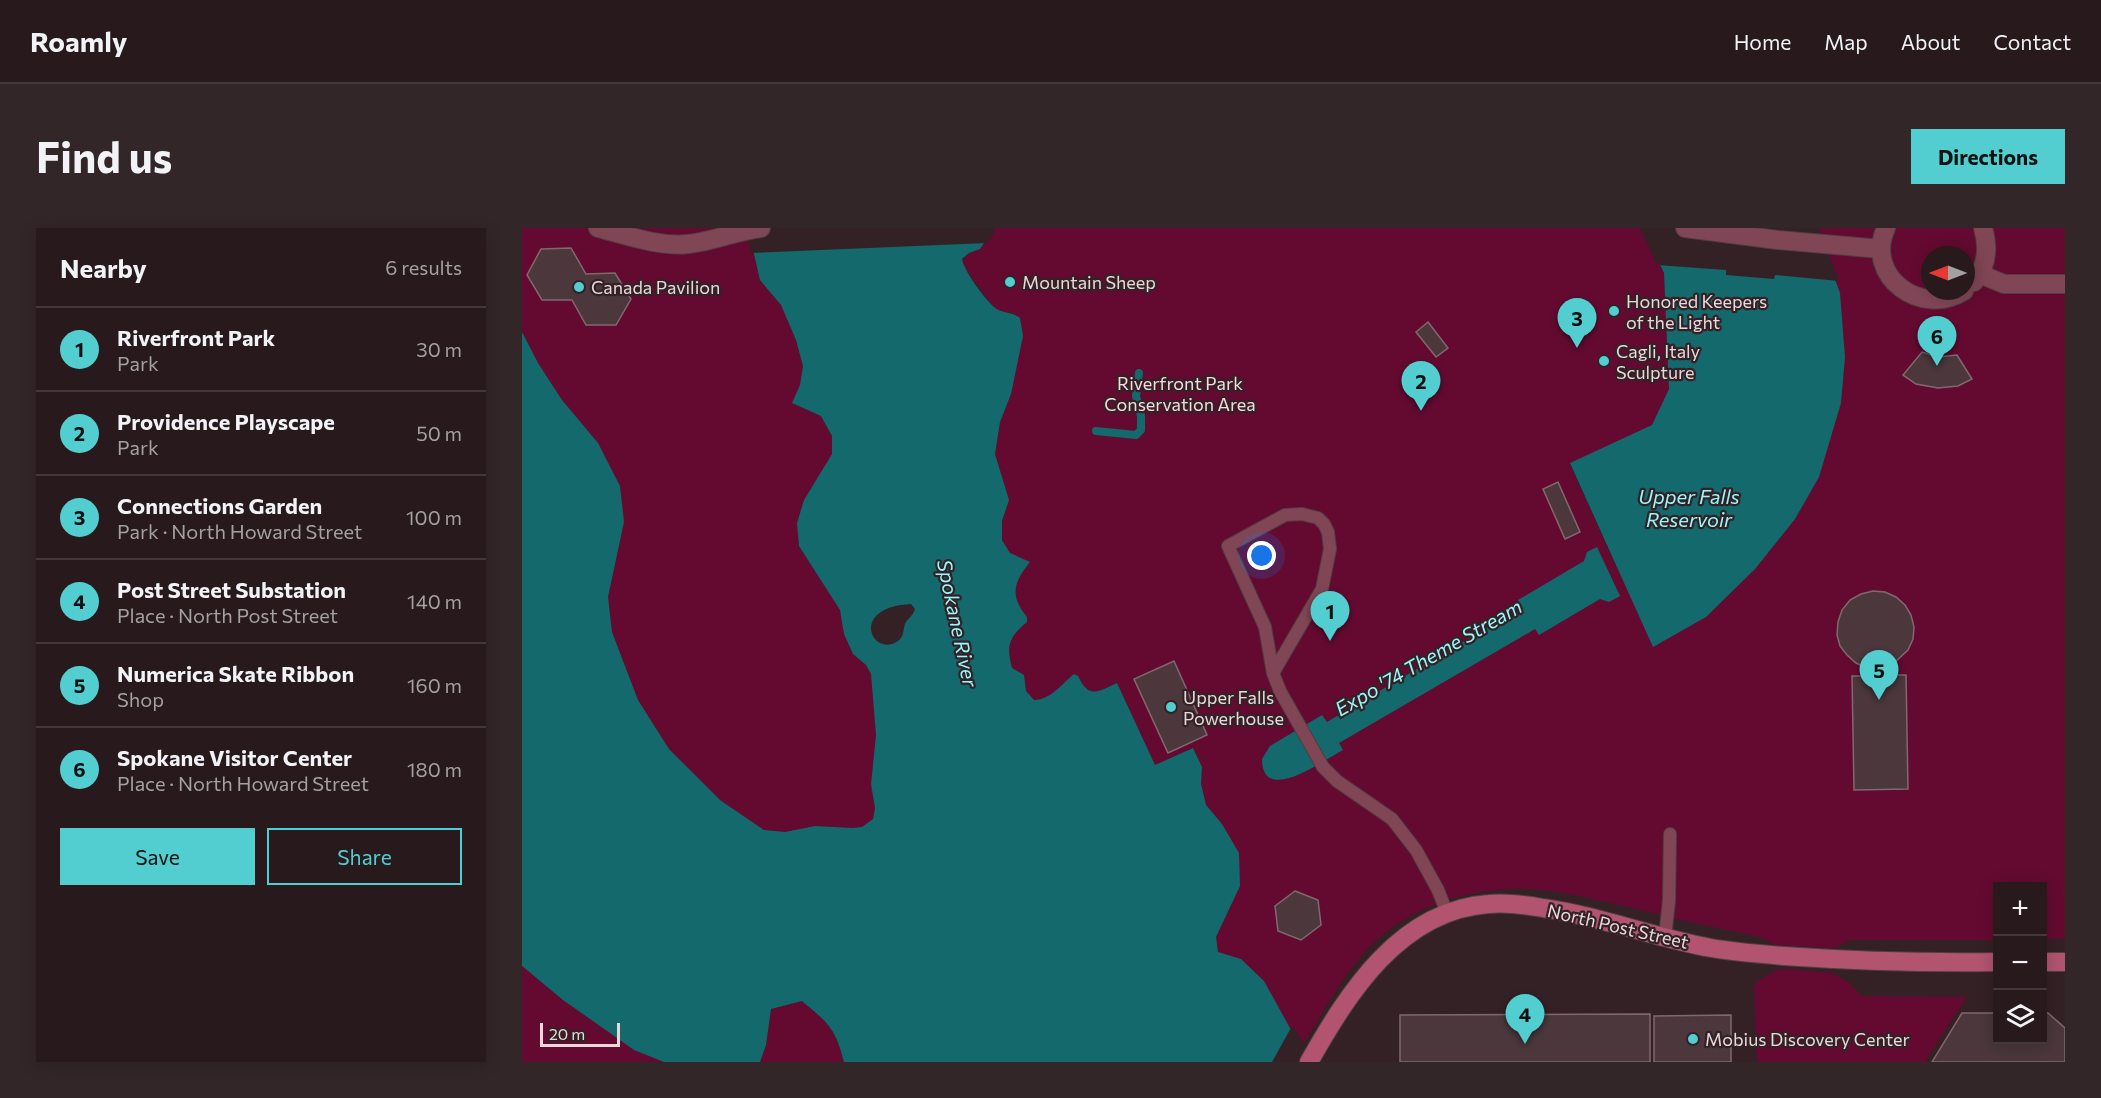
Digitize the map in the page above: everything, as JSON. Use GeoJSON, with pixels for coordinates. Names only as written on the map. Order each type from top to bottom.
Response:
{"type":"FeatureCollection","features":[{"type":"Feature","properties":{"kind":"street"},"geometry":{"type":"LineString","coordinates":[[598,228],[676,245],[695,243],[737,231],[760,228]]}},
{"type":"Feature","properties":{"kind":"street"},"geometry":{"type":"LineString","coordinates":[[1685,228],[1778,240],[1881,249]]}},
{"type":"Feature","properties":{"kind":"street"},"geometry":{"type":"LineString","coordinates":[[1886,228],[1881,249],[1884,266],[1893,281],[1905,292],[1921,299]]}},
{"type":"Feature","properties":{"kind":"street"},"geometry":{"type":"LineString","coordinates":[[1975,279],[1980,274],[1986,259],[1987,242],[1983,228]]}},
{"type":"Feature","properties":{"kind":"street"},"geometry":{"type":"LineString","coordinates":[[1980,274],[2004,284],[2065,284]]}},
{"type":"Feature","properties":{"kind":"street","name":"North Post Street"},"geometry":{"type":"LineString","coordinates":[[1309,1062],[1337,1013],[1367,974],[1395,945],[1424,923],[1447,913],[1489,904],[1545,908],[1712,948],[1813,958],[1937,963],[1993,962]]}},
{"type":"Feature","properties":{"kind":"street"},"geometry":{"type":"LineString","coordinates":[[2047,962],[2065,962]]}},
{"type":"Feature","properties":{"kind":"lane"},"geometry":{"type":"LineString","coordinates":[[1273,673],[1322,589],[1330,549],[1328,532],[1324,524],[1318,518],[1302,514],[1285,515],[1228,546],[1265,627],[1273,673],[1280,691],[1323,767],[1337,781],[1392,819],[1416,850],[1438,890],[1447,913]]}},
{"type":"Feature","properties":{"kind":"lane"},"geometry":{"type":"LineString","coordinates":[[1665,937],[1669,901],[1670,834]]}},
{"type":"Feature","properties":{"kind":"green space"},"geometry":{"type":"Polygon","coordinates":[[[522,228],[748,228],[760,280],[781,305],[796,340],[803,366],[800,385],[793,403],[821,416],[832,436],[832,454],[804,500],[797,523],[800,547],[840,610],[844,634],[853,654],[866,665],[871,674],[876,735],[871,784],[875,808],[873,819],[862,827],[815,826],[785,832],[764,830],[720,800],[669,749],[638,700],[612,632],[608,597],[624,522],[598,443],[562,400],[538,363],[522,332],[522,228]]]}},
{"type":"Feature","properties":{"kind":"green space","name":"Riverfront Park Conservation Area"},"geometry":{"type":"Polygon","coordinates":[[[992,228],[1643,228],[1664,273],[1670,389],[1652,425],[1570,464],[1616,567],[1816,228],[2065,228],[2065,938],[2047,940],[2047,882],[1993,882],[1993,940],[1850,940],[1830,948],[1776,945],[1757,936],[1560,892],[1506,889],[1482,892],[1436,904],[1394,926],[1376,941],[1343,980],[1302,1047],[1241,959],[1218,952],[1216,937],[1240,886],[1222,824],[1206,805],[1201,784],[1202,767],[1193,748],[1155,765],[1117,683],[1099,691],[1090,691],[1074,674],[1051,694],[1034,700],[1026,691],[1024,675],[1012,668],[1009,653],[1010,642],[1016,632],[1027,622],[1027,617],[1020,608],[1015,593],[1017,578],[1010,553],[1002,540],[1002,521],[1009,500],[995,454],[1000,422],[1011,394],[1013,312],[1004,312],[994,308],[964,267],[962,259],[969,253],[980,249],[992,228]]]}},
{"type":"Feature","properties":{"kind":"green space"},"geometry":{"type":"Polygon","coordinates":[[[522,966],[563,1000],[634,1050],[664,1062],[522,1062],[522,966]]]}},
{"type":"Feature","properties":{"kind":"green space"},"geometry":{"type":"Polygon","coordinates":[[[1776,970],[1832,973],[1848,982],[1862,996],[1967,997],[1925,1062],[1757,1062],[1754,984],[1776,970]]]}},
{"type":"Feature","properties":{"kind":"green space"},"geometry":{"type":"Polygon","coordinates":[[[802,1001],[830,1025],[844,1062],[760,1062],[766,1045],[771,1009],[802,1001]]]}},
{"type":"Feature","properties":{"kind":"water","name":"Spokane River"},"geometry":{"type":"Polygon","coordinates":[[[748,228],[992,231],[980,249],[969,253],[962,259],[970,277],[990,303],[1003,312],[1020,318],[1023,336],[1011,394],[1000,422],[995,454],[1009,500],[1002,521],[1002,540],[1010,553],[1030,562],[1017,582],[1016,595],[1027,617],[1027,622],[1016,632],[1010,642],[1009,653],[1012,668],[1024,675],[1026,691],[1034,700],[1051,694],[1074,674],[1086,688],[1094,692],[1117,683],[1155,765],[1193,748],[1202,767],[1201,784],[1206,805],[1222,824],[1239,853],[1240,886],[1216,937],[1218,952],[1241,959],[1264,981],[1290,1028],[1314,1062],[844,1062],[834,1033],[802,1001],[771,1009],[766,1045],[760,1062],[664,1062],[634,1050],[563,1000],[522,966],[522,332],[538,363],[562,400],[598,443],[620,486],[624,522],[608,597],[612,632],[638,700],[669,749],[720,800],[764,830],[785,832],[815,826],[853,828],[862,827],[873,819],[875,808],[871,784],[876,735],[871,674],[866,665],[853,654],[844,634],[840,610],[799,546],[797,523],[804,500],[832,454],[832,436],[821,416],[792,403],[800,385],[803,366],[796,340],[781,305],[760,280],[748,228]],[[911,604],[891,607],[879,614],[872,622],[871,630],[874,638],[880,643],[889,645],[898,641],[915,609],[911,604]]]}},
{"type":"Feature","properties":{"kind":"water","name":"Upper Falls Reservoir"},"geometry":{"type":"Polygon","coordinates":[[[1643,228],[1816,228],[1840,293],[1845,357],[1841,403],[1819,477],[1795,519],[1755,569],[1706,617],[1653,647],[1570,463],[1652,425],[1669,389],[1664,273],[1643,228]]]}},
{"type":"Feature","properties":{"kind":"water"},"geometry":{"type":"Polygon","coordinates":[[[1597,547],[1620,596],[1609,602],[1600,599],[1539,635],[1535,629],[1339,743],[1343,750],[1309,770],[1283,779],[1272,779],[1265,773],[1262,759],[1270,746],[1322,715],[1327,722],[1522,607],[1518,600],[1584,561],[1587,552],[1597,547]]]}},
{"type":"Feature","properties":{"kind":"pier"},"geometry":{"type":"Polygon","coordinates":[[[745,228],[995,228],[987,243],[751,253],[745,228]]]}},
{"type":"Feature","properties":{"kind":"pier"},"geometry":{"type":"Polygon","coordinates":[[[1640,228],[1819,228],[1839,281],[1775,275],[1774,279],[1726,275],[1726,270],[1657,265],[1640,228]]]}},
{"type":"Feature","properties":{"kind":"pier"},"geometry":{"type":"Polygon","coordinates":[[[1292,1026],[1317,1060],[1317,1062],[1272,1062],[1292,1026]]]}},
{"type":"Feature","properties":{"kind":"building","name":"Canada Pavilion"},"geometry":{"type":"Polygon","coordinates":[[[571,248],[586,274],[615,273],[631,299],[616,325],[586,325],[572,300],[542,300],[527,275],[541,249],[571,248]]]}},
{"type":"Feature","properties":{"kind":"building"},"geometry":{"type":"Polygon","coordinates":[[[1428,322],[1448,348],[1436,357],[1416,332],[1428,322]]]}},
{"type":"Feature","properties":{"kind":"building"},"geometry":{"type":"Polygon","coordinates":[[[1922,352],[1938,357],[1957,355],[1972,379],[1958,386],[1938,388],[1916,384],[1903,375],[1922,352]]]}},
{"type":"Feature","properties":{"kind":"building"},"geometry":{"type":"Polygon","coordinates":[[[1558,482],[1580,532],[1565,539],[1543,489],[1558,482]]]}},
{"type":"Feature","properties":{"kind":"building"},"geometry":{"type":"Polygon","coordinates":[[[1873,591],[1885,592],[1896,597],[1911,615],[1914,627],[1913,639],[1908,650],[1894,663],[1894,675],[1906,675],[1908,789],[1854,790],[1852,676],[1865,676],[1865,667],[1856,663],[1840,646],[1837,635],[1838,622],[1842,610],[1850,600],[1873,591]]]}},
{"type":"Feature","properties":{"kind":"building","name":"Upper Falls Powerhouse"},"geometry":{"type":"Polygon","coordinates":[[[1174,661],[1207,735],[1168,753],[1134,679],[1174,661]]]}},
{"type":"Feature","properties":{"kind":"building"},"geometry":{"type":"Polygon","coordinates":[[[1295,891],[1318,900],[1321,925],[1301,940],[1278,931],[1275,906],[1295,891]]]}},
{"type":"Feature","properties":{"kind":"building"},"geometry":{"type":"Polygon","coordinates":[[[1962,1013],[1993,1013],[1993,1044],[2047,1044],[2047,1013],[2065,1028],[2065,1062],[1932,1062],[1962,1013]]]}},
{"type":"Feature","properties":{"kind":"building"},"geometry":{"type":"Polygon","coordinates":[[[1650,1014],[1650,1062],[1400,1062],[1400,1015],[1650,1014]]]}},
{"type":"Feature","properties":{"kind":"building","name":"Mobius Discovery Center"},"geometry":{"type":"Polygon","coordinates":[[[1731,1015],[1731,1062],[1654,1062],[1654,1016],[1731,1015]]]}},
{"type":"Feature","properties":{"kind":"waterway"},"geometry":{"type":"LineString","coordinates":[[1096,431],[1136,435],[1141,430],[1141,416],[1136,396],[1139,373]]}},
{"type":"Feature","properties":{"kind":"place","name":"Mountain Sheep"},"geometry":{"type":"Point","coordinates":[1010,282]}},
{"type":"Feature","properties":{"kind":"place","name":"Canada Pavilion"},"geometry":{"type":"Point","coordinates":[579,287]}},
{"type":"Feature","properties":{"kind":"place","name":"Honored Keepers of the Light"},"geometry":{"type":"Point","coordinates":[1614,311]}},
{"type":"Feature","properties":{"kind":"place","name":"Connections Garden"},"geometry":{"type":"Point","coordinates":[1577,348]}},
{"type":"Feature","properties":{"kind":"place","name":"Cagli, Italy Sculpture"},"geometry":{"type":"Point","coordinates":[1604,361]}},
{"type":"Feature","properties":{"kind":"place","name":"Spokane Visitor Center"},"geometry":{"type":"Point","coordinates":[1937,366]}},
{"type":"Feature","properties":{"kind":"place","name":"Providence Playscape"},"geometry":{"type":"Point","coordinates":[1421,411]}},
{"type":"Feature","properties":{"kind":"place","name":"Riverfront Park"},"geometry":{"type":"Point","coordinates":[1330,641]}},
{"type":"Feature","properties":{"kind":"place","name":"Numerica Skate Ribbon"},"geometry":{"type":"Point","coordinates":[1879,700]}},
{"type":"Feature","properties":{"kind":"place","name":"Upper Falls Powerhouse"},"geometry":{"type":"Point","coordinates":[1171,707]}},
{"type":"Feature","properties":{"kind":"place","name":"Mobius Discovery Center"},"geometry":{"type":"Point","coordinates":[1693,1039]}},
{"type":"Feature","properties":{"kind":"place","name":"Post Street Substation"},"geometry":{"type":"Point","coordinates":[1525,1044]}},
{"type":"Feature","properties":{"kind":"water label","name":"Expo '74 Theme Stream"},"geometry":{"type":"Point","coordinates":[1428,657]}}]}
